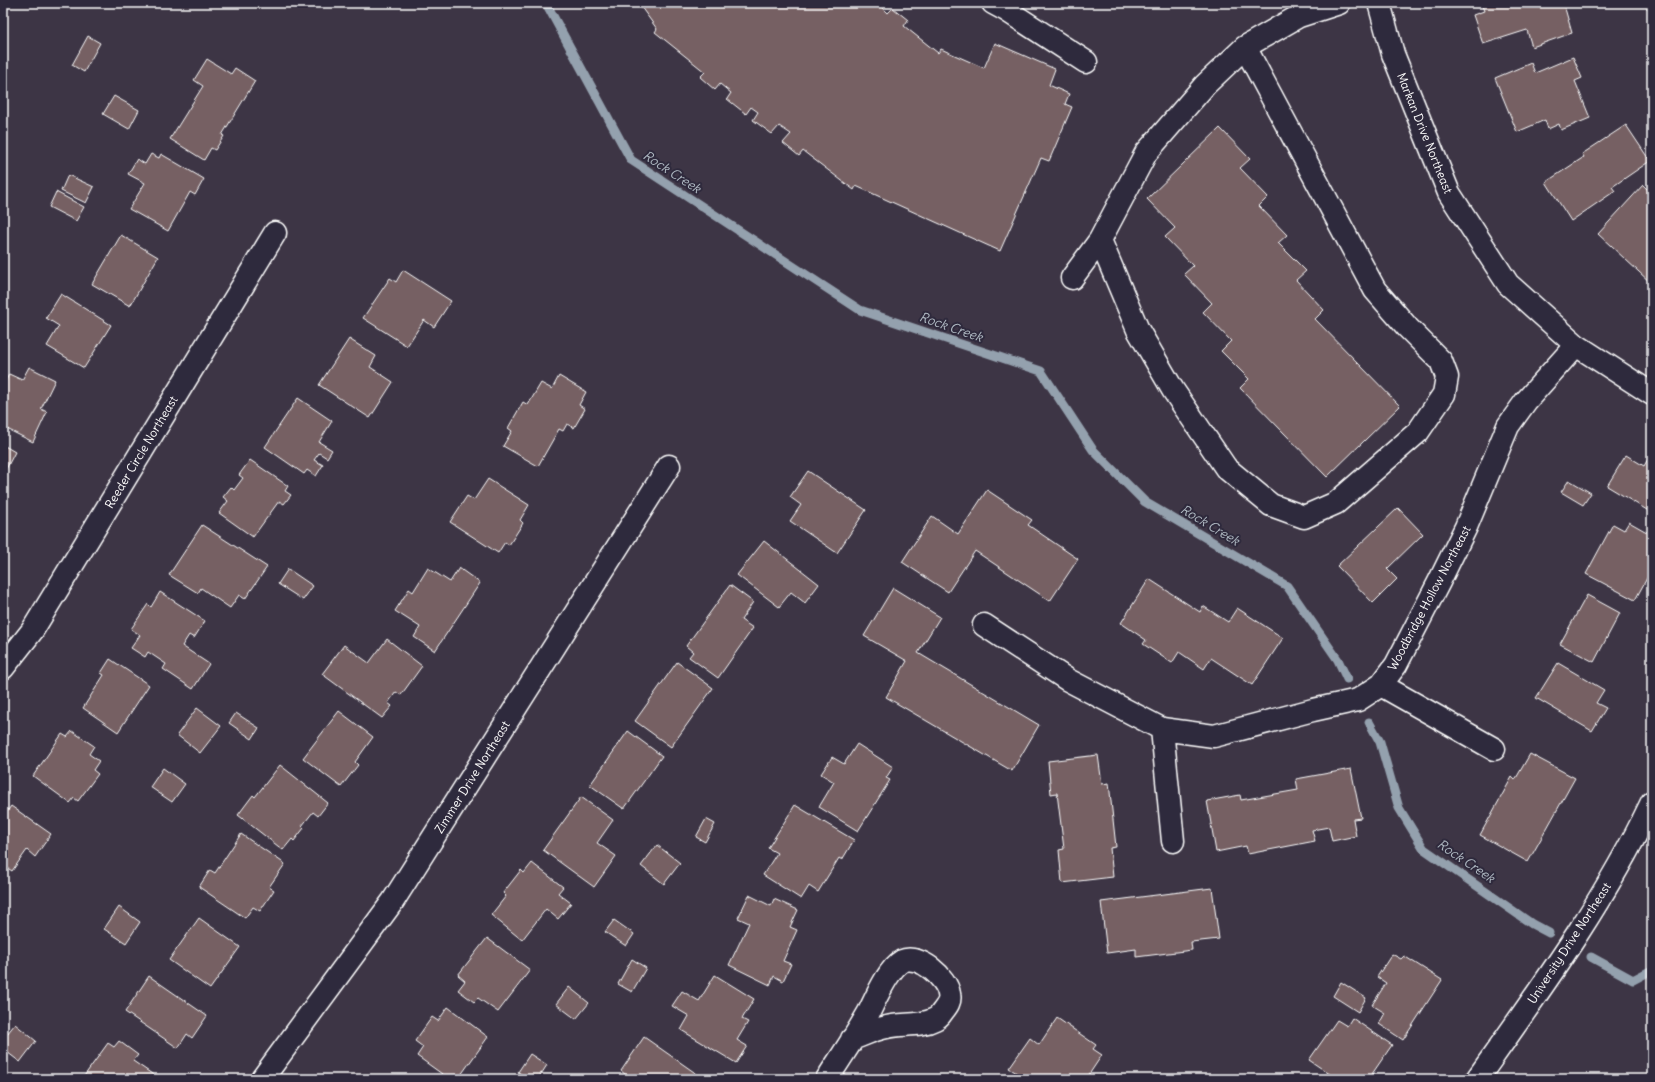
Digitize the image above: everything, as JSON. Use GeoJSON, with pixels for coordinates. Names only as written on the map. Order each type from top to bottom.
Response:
{"type":"FeatureCollection","features":[{"type":"Feature","properties":{"kind":"street"},"geometry":{"type":"LineString","coordinates":[[993,3],[1086,62]]}},
{"type":"Feature","properties":{"kind":"street"},"geometry":{"type":"LineString","coordinates":[[1072,278],[1100,240],[1146,153],[1204,85],[1246,48],[1299,16],[1340,3]]}},
{"type":"Feature","properties":{"kind":"street","name":"Markan Drive Northeast"},"geometry":{"type":"LineString","coordinates":[[1379,3],[1393,54],[1448,193],[1508,284],[1576,345],[1652,394]]}},
{"type":"Feature","properties":{"kind":"street"},"geometry":{"type":"LineString","coordinates":[[1100,240],[1138,330],[1173,390],[1226,468],[1271,505],[1304,517],[1336,503],[1371,471],[1418,432],[1444,394],[1447,377],[1441,362],[1408,328],[1375,290],[1246,48]]}},
{"type":"Feature","properties":{"kind":"street","name":"Reeder Circle Northeast"},"geometry":{"type":"LineString","coordinates":[[3,668],[32,631],[275,233]]}},
{"type":"Feature","properties":{"kind":"street","name":"Woodbridge Hollow Northeast"},"geometry":{"type":"LineString","coordinates":[[984,625],[1068,680],[1162,729],[1214,736],[1313,710],[1358,700],[1380,685],[1396,665],[1440,582],[1466,527],[1508,426],[1526,401],[1576,345]]}},
{"type":"Feature","properties":{"kind":"street","name":"Zimmer Drive Northeast"},"geometry":{"type":"LineString","coordinates":[[262,1079],[393,901],[669,466]]}},
{"type":"Feature","properties":{"kind":"street"},"geometry":{"type":"LineString","coordinates":[[1380,685],[1494,749]]}},
{"type":"Feature","properties":{"kind":"street"},"geometry":{"type":"LineString","coordinates":[[1162,729],[1173,841]]}},
{"type":"Feature","properties":{"kind":"street","name":"University Drive Northeast"},"geometry":{"type":"LineString","coordinates":[[1477,1079],[1579,932],[1618,867],[1652,802]]}},
{"type":"Feature","properties":{"kind":"street"},"geometry":{"type":"LineString","coordinates":[[827,1079],[852,1039]]}},
{"type":"Feature","properties":{"kind":"building"},"geometry":{"type":"Polygon","coordinates":[[[638,3],[878,3],[888,13],[893,8],[908,20],[904,26],[938,53],[941,49],[984,68],[995,43],[1055,69],[1049,85],[1069,94],[1065,104],[1072,107],[1049,161],[1041,158],[1000,251],[856,186],[854,190],[803,151],[799,156],[783,143],[791,134],[779,126],[772,134],[753,120],[758,112],[751,107],[746,114],[727,99],[731,93],[720,84],[715,90],[700,77],[705,72],[655,32],[657,29],[638,3]]]}},
{"type":"Feature","properties":{"kind":"building"},"geometry":{"type":"Polygon","coordinates":[[[1481,3],[1572,3],[1564,5],[1572,33],[1532,47],[1527,30],[1483,44],[1473,15],[1484,11],[1481,3]]]}},
{"type":"Feature","properties":{"kind":"building"},"geometry":{"type":"Polygon","coordinates":[[[88,36],[100,43],[84,72],[72,65],[88,36]]]}},
{"type":"Feature","properties":{"kind":"building"},"geometry":{"type":"Polygon","coordinates":[[[1573,57],[1582,78],[1575,81],[1590,118],[1561,130],[1559,124],[1548,129],[1545,120],[1517,132],[1495,78],[1531,63],[1535,73],[1573,57]]]}},
{"type":"Feature","properties":{"kind":"building"},"geometry":{"type":"Polygon","coordinates":[[[207,59],[231,74],[235,68],[255,81],[222,135],[224,136],[215,150],[211,148],[204,160],[170,139],[203,86],[194,80],[207,59]]]}},
{"type":"Feature","properties":{"kind":"building"},"geometry":{"type":"Polygon","coordinates":[[[114,96],[139,110],[129,129],[103,114],[114,96]]]}},
{"type":"Feature","properties":{"kind":"building"},"geometry":{"type":"Polygon","coordinates":[[[1626,125],[1650,161],[1612,187],[1615,191],[1571,221],[1546,182],[1584,157],[1582,154],[1626,125]]]}},
{"type":"Feature","properties":{"kind":"building"},"geometry":{"type":"Polygon","coordinates":[[[1220,128],[1250,159],[1240,168],[1268,197],[1259,206],[1287,235],[1278,243],[1306,271],[1296,280],[1324,310],[1315,319],[1400,406],[1327,477],[1240,388],[1249,379],[1221,351],[1231,341],[1203,312],[1212,303],[1184,274],[1193,266],[1165,237],[1175,228],[1147,199],[1220,128]]]}},
{"type":"Feature","properties":{"kind":"building"},"geometry":{"type":"Polygon","coordinates":[[[151,154],[159,158],[161,154],[204,179],[195,195],[190,192],[168,231],[129,209],[145,183],[128,174],[137,159],[145,164],[151,154]]]}},
{"type":"Feature","properties":{"kind":"building"},"geometry":{"type":"Polygon","coordinates":[[[68,175],[94,187],[86,203],[61,191],[68,175]]]}},
{"type":"Feature","properties":{"kind":"building"},"geometry":{"type":"Polygon","coordinates":[[[1643,185],[1652,194],[1652,284],[1598,234],[1643,185]]]}},
{"type":"Feature","properties":{"kind":"building"},"geometry":{"type":"Polygon","coordinates":[[[56,192],[84,207],[76,221],[49,207],[56,192]]]}},
{"type":"Feature","properties":{"kind":"building"},"geometry":{"type":"Polygon","coordinates":[[[121,235],[158,257],[130,306],[92,284],[121,235]]]}},
{"type":"Feature","properties":{"kind":"building"},"geometry":{"type":"Polygon","coordinates":[[[403,270],[451,301],[434,327],[424,320],[407,346],[363,318],[390,278],[396,282],[403,270]]]}},
{"type":"Feature","properties":{"kind":"building"},"geometry":{"type":"Polygon","coordinates":[[[61,294],[111,325],[84,368],[47,346],[59,326],[46,318],[61,294]]]}},
{"type":"Feature","properties":{"kind":"building"},"geometry":{"type":"Polygon","coordinates":[[[349,339],[376,356],[370,367],[393,382],[370,418],[319,385],[349,339]]]}},
{"type":"Feature","properties":{"kind":"building"},"geometry":{"type":"Polygon","coordinates":[[[29,367],[55,380],[41,409],[47,412],[33,442],[3,427],[3,387],[9,374],[22,380],[29,367]]]}},
{"type":"Feature","properties":{"kind":"building"},"geometry":{"type":"Polygon","coordinates":[[[559,376],[586,392],[579,405],[585,409],[574,428],[567,424],[563,431],[559,429],[538,466],[503,446],[512,431],[508,428],[523,402],[528,405],[541,383],[552,389],[559,376]]]}},
{"type":"Feature","properties":{"kind":"building"},"geometry":{"type":"Polygon","coordinates":[[[298,398],[332,421],[319,442],[332,450],[327,458],[319,453],[314,460],[323,465],[316,476],[307,470],[304,474],[265,447],[298,398]]]}},
{"type":"Feature","properties":{"kind":"building"},"geometry":{"type":"Polygon","coordinates":[[[3,445],[15,452],[3,475],[3,445]]]}},
{"type":"Feature","properties":{"kind":"building"},"geometry":{"type":"Polygon","coordinates":[[[1652,452],[1652,513],[1607,486],[1626,455],[1644,466],[1652,452]]]}},
{"type":"Feature","properties":{"kind":"building"},"geometry":{"type":"Polygon","coordinates":[[[250,460],[288,486],[285,491],[291,495],[284,504],[279,501],[253,537],[219,513],[228,501],[223,497],[231,487],[234,490],[243,478],[239,475],[250,460]]]}},
{"type":"Feature","properties":{"kind":"building"},"geometry":{"type":"Polygon","coordinates":[[[808,471],[866,510],[837,553],[790,521],[801,505],[790,497],[808,471]]]}},
{"type":"Feature","properties":{"kind":"building"},"geometry":{"type":"Polygon","coordinates":[[[488,479],[529,505],[520,520],[523,523],[509,545],[505,542],[498,553],[450,522],[467,496],[474,500],[488,479]]]}},
{"type":"Feature","properties":{"kind":"building"},"geometry":{"type":"Polygon","coordinates":[[[1569,480],[1591,493],[1583,505],[1561,492],[1569,480]]]}},
{"type":"Feature","properties":{"kind":"building"},"geometry":{"type":"Polygon","coordinates":[[[987,490],[1032,520],[1028,525],[1078,559],[1050,601],[975,551],[948,592],[902,562],[932,516],[958,534],[987,490]]]}},
{"type":"Feature","properties":{"kind":"building"},"geometry":{"type":"Polygon","coordinates":[[[1398,508],[1423,534],[1387,569],[1397,579],[1373,603],[1337,566],[1398,508]]]}},
{"type":"Feature","properties":{"kind":"building"},"geometry":{"type":"Polygon","coordinates":[[[1629,522],[1652,535],[1652,569],[1635,600],[1586,574],[1613,524],[1624,530],[1629,522]]]}},
{"type":"Feature","properties":{"kind":"building"},"geometry":{"type":"Polygon","coordinates":[[[202,525],[267,567],[245,599],[239,595],[230,608],[201,588],[198,593],[169,575],[202,525]]]}},
{"type":"Feature","properties":{"kind":"building"},"geometry":{"type":"Polygon","coordinates":[[[764,541],[819,584],[805,603],[791,592],[779,607],[737,575],[764,541]]]}},
{"type":"Feature","properties":{"kind":"building"},"geometry":{"type":"Polygon","coordinates":[[[428,568],[450,582],[459,568],[480,583],[435,651],[414,637],[420,627],[395,611],[409,589],[413,592],[428,568]]]}},
{"type":"Feature","properties":{"kind":"building"},"geometry":{"type":"Polygon","coordinates":[[[288,569],[313,586],[303,600],[278,584],[288,569]]]}},
{"type":"Feature","properties":{"kind":"building"},"geometry":{"type":"Polygon","coordinates":[[[1149,579],[1200,612],[1203,606],[1228,622],[1237,608],[1283,638],[1252,685],[1211,658],[1204,669],[1179,652],[1172,663],[1143,644],[1146,640],[1121,623],[1149,579]]]}},
{"type":"Feature","properties":{"kind":"building"},"geometry":{"type":"Polygon","coordinates":[[[730,585],[753,602],[741,620],[753,628],[718,678],[689,657],[693,652],[686,646],[730,585]]]}},
{"type":"Feature","properties":{"kind":"building"},"geometry":{"type":"Polygon","coordinates":[[[893,588],[940,617],[918,653],[1039,725],[1012,771],[886,697],[907,661],[864,636],[893,588]]]}},
{"type":"Feature","properties":{"kind":"building"},"geometry":{"type":"Polygon","coordinates":[[[160,592],[205,621],[194,638],[189,635],[182,646],[209,664],[193,689],[163,669],[166,664],[148,652],[145,657],[131,648],[140,635],[131,629],[148,604],[151,607],[160,592]]]}},
{"type":"Feature","properties":{"kind":"building"},"geometry":{"type":"Polygon","coordinates":[[[1587,595],[1620,613],[1594,662],[1560,644],[1587,595]]]}},
{"type":"Feature","properties":{"kind":"building"},"geometry":{"type":"Polygon","coordinates":[[[387,639],[422,666],[401,695],[396,692],[388,703],[392,706],[382,718],[322,674],[344,645],[369,663],[387,639]]]}},
{"type":"Feature","properties":{"kind":"building"},"geometry":{"type":"Polygon","coordinates":[[[110,659],[149,685],[118,732],[83,708],[104,675],[101,673],[110,659]]]}},
{"type":"Feature","properties":{"kind":"building"},"geometry":{"type":"Polygon","coordinates":[[[677,662],[713,688],[671,747],[635,721],[677,662]]]}},
{"type":"Feature","properties":{"kind":"building"},"geometry":{"type":"Polygon","coordinates":[[[1558,663],[1604,690],[1596,703],[1606,708],[1592,731],[1536,698],[1558,663]]]}},
{"type":"Feature","properties":{"kind":"building"},"geometry":{"type":"Polygon","coordinates":[[[197,708],[221,726],[200,753],[177,735],[197,708]]]}},
{"type":"Feature","properties":{"kind":"building"},"geometry":{"type":"Polygon","coordinates":[[[339,711],[373,737],[355,762],[358,765],[341,787],[303,758],[339,711]]]}},
{"type":"Feature","properties":{"kind":"building"},"geometry":{"type":"Polygon","coordinates":[[[236,713],[259,728],[252,739],[229,723],[236,713]]]}},
{"type":"Feature","properties":{"kind":"building"},"geometry":{"type":"Polygon","coordinates":[[[72,731],[94,746],[89,754],[99,761],[93,770],[98,774],[78,801],[74,798],[70,803],[33,776],[62,734],[67,737],[72,731]]]}},
{"type":"Feature","properties":{"kind":"building"},"geometry":{"type":"Polygon","coordinates":[[[628,731],[662,756],[624,809],[590,785],[628,731]]]}},
{"type":"Feature","properties":{"kind":"building"},"geometry":{"type":"Polygon","coordinates":[[[857,744],[893,767],[886,778],[890,780],[858,831],[819,807],[834,782],[821,774],[832,757],[844,764],[857,744]]]}},
{"type":"Feature","properties":{"kind":"building"},"geometry":{"type":"Polygon","coordinates":[[[1530,754],[1575,778],[1528,862],[1480,835],[1512,777],[1515,780],[1530,754]]]}},
{"type":"Feature","properties":{"kind":"building"},"geometry":{"type":"Polygon","coordinates":[[[1098,755],[1102,784],[1109,783],[1116,847],[1110,848],[1113,877],[1062,883],[1059,850],[1064,849],[1057,793],[1051,794],[1048,761],[1098,755]]]}},
{"type":"Feature","properties":{"kind":"building"},"geometry":{"type":"Polygon","coordinates":[[[280,765],[328,803],[318,816],[313,812],[302,826],[304,828],[294,841],[292,839],[283,850],[238,815],[253,795],[255,797],[280,765]]]}},
{"type":"Feature","properties":{"kind":"building"},"geometry":{"type":"Polygon","coordinates":[[[163,768],[185,784],[172,802],[150,787],[163,768]]]}},
{"type":"Feature","properties":{"kind":"building"},"geometry":{"type":"Polygon","coordinates":[[[1351,769],[1361,818],[1353,819],[1356,836],[1332,841],[1329,827],[1312,830],[1315,841],[1248,854],[1246,846],[1216,852],[1207,801],[1240,795],[1241,800],[1298,790],[1296,779],[1351,769]]]}},
{"type":"Feature","properties":{"kind":"building"},"geometry":{"type":"Polygon","coordinates":[[[581,797],[613,820],[597,843],[616,856],[594,887],[543,850],[581,797]]]}},
{"type":"Feature","properties":{"kind":"building"},"geometry":{"type":"Polygon","coordinates":[[[795,805],[854,840],[842,860],[839,858],[818,892],[809,886],[801,899],[763,875],[777,853],[768,848],[795,805]]]}},
{"type":"Feature","properties":{"kind":"building"},"geometry":{"type":"Polygon","coordinates":[[[11,806],[51,834],[35,857],[27,850],[12,871],[3,865],[3,817],[11,806]]]}},
{"type":"Feature","properties":{"kind":"building"},"geometry":{"type":"Polygon","coordinates":[[[706,819],[715,824],[705,842],[696,837],[706,819]]]}},
{"type":"Feature","properties":{"kind":"building"},"geometry":{"type":"Polygon","coordinates":[[[241,834],[285,864],[269,887],[274,890],[260,911],[253,907],[245,918],[199,887],[210,870],[215,873],[241,834]]]}},
{"type":"Feature","properties":{"kind":"building"},"geometry":{"type":"Polygon","coordinates":[[[657,845],[680,863],[664,884],[641,866],[657,845]]]}},
{"type":"Feature","properties":{"kind":"building"},"geometry":{"type":"Polygon","coordinates":[[[532,863],[563,887],[558,893],[571,903],[558,919],[546,909],[522,940],[491,915],[506,896],[503,893],[521,870],[524,873],[532,863]]]}},
{"type":"Feature","properties":{"kind":"building"},"geometry":{"type":"Polygon","coordinates":[[[1212,888],[1219,939],[1191,942],[1192,950],[1136,957],[1136,949],[1107,953],[1101,902],[1212,888]]]}},
{"type":"Feature","properties":{"kind":"building"},"geometry":{"type":"Polygon","coordinates":[[[749,895],[771,906],[774,899],[798,910],[790,927],[797,930],[783,961],[791,964],[783,981],[774,976],[770,985],[729,965],[749,923],[738,918],[749,895]]]}},
{"type":"Feature","properties":{"kind":"building"},"geometry":{"type":"Polygon","coordinates":[[[119,907],[140,922],[126,943],[104,929],[119,907]]]}},
{"type":"Feature","properties":{"kind":"building"},"geometry":{"type":"Polygon","coordinates":[[[199,918],[240,947],[210,989],[169,960],[199,918]]]}},
{"type":"Feature","properties":{"kind":"building"},"geometry":{"type":"Polygon","coordinates":[[[614,920],[634,934],[626,946],[605,932],[614,920]]]}},
{"type":"Feature","properties":{"kind":"building"},"geometry":{"type":"Polygon","coordinates":[[[487,938],[530,970],[498,1012],[478,998],[474,1002],[458,990],[465,981],[458,975],[487,938]]]}},
{"type":"Feature","properties":{"kind":"building"},"geometry":{"type":"Polygon","coordinates":[[[1392,954],[1401,959],[1404,956],[1442,980],[1403,1040],[1379,1024],[1385,1013],[1372,1005],[1386,983],[1377,977],[1392,954]]]}},
{"type":"Feature","properties":{"kind":"building"},"geometry":{"type":"Polygon","coordinates":[[[632,959],[646,968],[632,992],[618,984],[632,959]]]}},
{"type":"Feature","properties":{"kind":"building"},"geometry":{"type":"Polygon","coordinates":[[[715,975],[754,999],[742,1019],[748,1022],[737,1040],[747,1046],[736,1063],[681,1030],[689,1016],[672,1006],[682,991],[699,1001],[715,975]]]}},
{"type":"Feature","properties":{"kind":"building"},"geometry":{"type":"Polygon","coordinates":[[[149,976],[207,1016],[192,1038],[187,1034],[178,1048],[125,1012],[149,976]]]}},
{"type":"Feature","properties":{"kind":"building"},"geometry":{"type":"Polygon","coordinates":[[[1341,982],[1366,998],[1358,1012],[1333,996],[1341,982]]]}},
{"type":"Feature","properties":{"kind":"building"},"geometry":{"type":"Polygon","coordinates":[[[569,987],[589,1003],[576,1019],[556,1004],[569,987]]]}},
{"type":"Feature","properties":{"kind":"building"},"geometry":{"type":"Polygon","coordinates":[[[448,1007],[488,1037],[458,1079],[449,1079],[417,1056],[423,1047],[415,1041],[432,1017],[438,1021],[448,1007]]]}},
{"type":"Feature","properties":{"kind":"building"},"geometry":{"type":"Polygon","coordinates":[[[1057,1018],[1096,1045],[1093,1049],[1102,1055],[1086,1079],[1026,1079],[1009,1068],[1030,1038],[1039,1045],[1057,1018]]]}},
{"type":"Feature","properties":{"kind":"building"},"geometry":{"type":"Polygon","coordinates":[[[1352,1018],[1392,1045],[1372,1074],[1376,1077],[1375,1079],[1337,1079],[1309,1060],[1337,1020],[1347,1026],[1352,1018]]]}},
{"type":"Feature","properties":{"kind":"building"},"geometry":{"type":"Polygon","coordinates":[[[15,1024],[36,1041],[20,1062],[3,1049],[3,1039],[15,1024]]]}},
{"type":"Feature","properties":{"kind":"building"},"geometry":{"type":"Polygon","coordinates":[[[644,1037],[704,1079],[630,1079],[621,1071],[644,1037]]]}},
{"type":"Feature","properties":{"kind":"building"},"geometry":{"type":"Polygon","coordinates":[[[119,1041],[138,1055],[133,1061],[155,1076],[153,1079],[82,1079],[108,1043],[114,1047],[119,1041]]]}},
{"type":"Feature","properties":{"kind":"building"},"geometry":{"type":"Polygon","coordinates":[[[530,1054],[547,1065],[538,1079],[529,1079],[518,1072],[530,1054]]]}},
{"type":"Feature","properties":{"kind":"waterway","name":"Rock Creek"},"geometry":{"type":"LineString","coordinates":[[546,3],[631,160],[860,310],[1041,371],[1093,450],[1145,502],[1287,586],[1338,660],[1347,679]]}},
{"type":"Feature","properties":{"kind":"waterway","name":"Rock Creek"},"geometry":{"type":"LineString","coordinates":[[1369,722],[1380,742],[1399,808],[1424,849],[1532,924],[1549,933]]}},
{"type":"Feature","properties":{"kind":"waterway","name":"Rock Creek"},"geometry":{"type":"LineString","coordinates":[[1591,957],[1633,980],[1652,970]]}}]}
